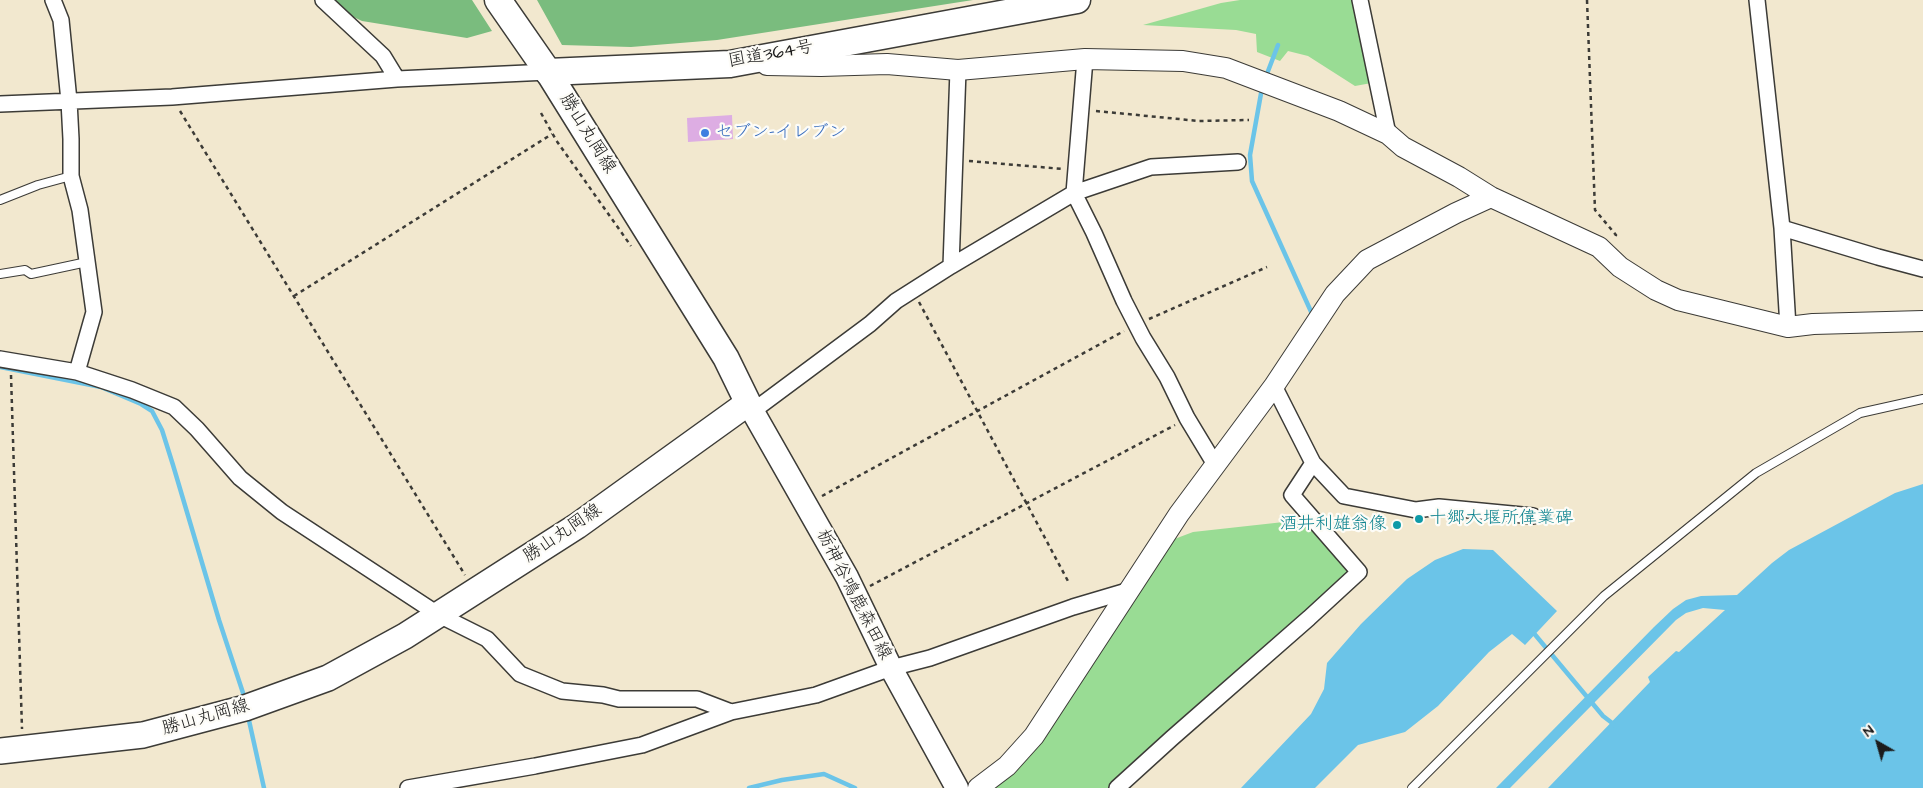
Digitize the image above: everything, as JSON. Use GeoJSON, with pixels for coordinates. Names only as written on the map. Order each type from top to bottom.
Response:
{"type":"FeatureCollection","features":[{"type":"Feature","properties":{"kind":"highway"},"geometry":{"type":"LineString","coordinates":[[498,0],[548,72]]}},
{"type":"Feature","properties":{"kind":"highway","name":"国道364号"},"geometry":{"type":"LineString","coordinates":[[548,72],[730,64],[1077,0]]}},
{"type":"Feature","properties":{"kind":"main road","name":"勝山丸岡線"},"geometry":{"type":"LineString","coordinates":[[11,749],[143,735],[245,708],[328,678],[405,636],[476,592],[577,526],[751,407],[726,358],[548,72]]}},
{"type":"Feature","properties":{"kind":"main road","name":"栃神谷鳴鹿森田線"},"geometry":{"type":"LineString","coordinates":[[751,407],[855,593],[891,668],[957,788]]}},
{"type":"Feature","properties":{"kind":"street"},"geometry":{"type":"LineString","coordinates":[[53,0],[61,20],[69,101],[71,176],[80,210],[94,312],[77,372]]}},
{"type":"Feature","properties":{"kind":"street"},"geometry":{"type":"LineString","coordinates":[[323,0],[383,56],[397,79]]}},
{"type":"Feature","properties":{"kind":"street"},"geometry":{"type":"LineString","coordinates":[[1360,0],[1388,134]]}},
{"type":"Feature","properties":{"kind":"street"},"geometry":{"type":"LineString","coordinates":[[1757,0],[1782,228],[1788,327]]}},
{"type":"Feature","properties":{"kind":"street"},"geometry":{"type":"LineString","coordinates":[[730,64],[820,66],[887,64],[958,70],[1085,59],[1183,61],[1226,68],[1339,111],[1388,134],[1403,147],[1460,177],[1492,197],[1599,247],[1620,267],[1656,290],[1678,300],[1788,327],[1813,324],[1923,321]]}},
{"type":"Feature","properties":{"kind":"street"},"geometry":{"type":"LineString","coordinates":[[1085,59],[1074,193],[1136,324],[1216,466]]}},
{"type":"Feature","properties":{"kind":"street"},"geometry":{"type":"LineString","coordinates":[[951,266],[958,70]]}},
{"type":"Feature","properties":{"kind":"street"},"geometry":{"type":"LineString","coordinates":[[0,104],[172,97],[397,79],[548,72]]}},
{"type":"Feature","properties":{"kind":"street"},"geometry":{"type":"LineString","coordinates":[[751,407],[870,324],[896,301],[912,290],[1074,193],[1151,167],[1238,162]]}},
{"type":"Feature","properties":{"kind":"street"},"geometry":{"type":"LineString","coordinates":[[978,788],[1007,766],[1034,736],[1179,514],[1274,386],[1335,294],[1367,260],[1456,213],[1492,197]]}},
{"type":"Feature","properties":{"kind":"street"},"geometry":{"type":"LineString","coordinates":[[1782,228],[1878,257],[1923,268]]}},
{"type":"Feature","properties":{"kind":"street"},"geometry":{"type":"LineString","coordinates":[[5,360],[77,372],[132,390],[174,407],[197,429],[240,478],[282,512],[439,615],[487,639],[520,674],[562,691],[603,695],[619,699],[697,699],[731,712]]}},
{"type":"Feature","properties":{"kind":"street"},"geometry":{"type":"LineString","coordinates":[[1274,386],[1314,463],[1344,496],[1416,510],[1439,508],[1533,516]]}},
{"type":"Feature","properties":{"kind":"street"},"geometry":{"type":"LineString","coordinates":[[1117,788],[1359,572],[1292,495],[1314,463]]}},
{"type":"Feature","properties":{"kind":"street"},"geometry":{"type":"LineString","coordinates":[[408,788],[642,745],[731,712],[816,695],[891,668],[930,658],[1073,607],[1127,591]]}},
{"type":"Feature","properties":{"kind":"lane"},"geometry":{"type":"LineString","coordinates":[[0,200],[38,185],[71,176]]}},
{"type":"Feature","properties":{"kind":"lane"},"geometry":{"type":"LineString","coordinates":[[0,274],[25,270],[31,274],[87,262]]}},
{"type":"Feature","properties":{"kind":"lane"},"geometry":{"type":"LineString","coordinates":[[1412,788],[1604,596],[1756,473],[1860,413],[1923,399]]}},
{"type":"Feature","properties":{"kind":"path"},"geometry":{"type":"LineString","coordinates":[[1587,0],[1595,210],[1616,236],[1607,255]]}},
{"type":"Feature","properties":{"kind":"path"},"geometry":{"type":"LineString","coordinates":[[172,97],[476,592]]}},
{"type":"Feature","properties":{"kind":"path"},"geometry":{"type":"LineString","coordinates":[[1082,110],[1199,121],[1248,120]]}},
{"type":"Feature","properties":{"kind":"path"},"geometry":{"type":"LineString","coordinates":[[294,296],[552,134]]}},
{"type":"Feature","properties":{"kind":"path"},"geometry":{"type":"LineString","coordinates":[[955,160],[1076,170]]}},
{"type":"Feature","properties":{"kind":"path"},"geometry":{"type":"LineString","coordinates":[[806,505],[1136,324],[1267,267]]}},
{"type":"Feature","properties":{"kind":"path"},"geometry":{"type":"LineString","coordinates":[[912,290],[1069,583]]}},
{"type":"Feature","properties":{"kind":"path"},"geometry":{"type":"LineString","coordinates":[[5,360],[11,749]]}},
{"type":"Feature","properties":{"kind":"path"},"geometry":{"type":"LineString","coordinates":[[855,593],[1188,418]]}},
{"type":"Feature","properties":{"kind":"green space"},"geometry":{"type":"Polygon","coordinates":[[[318,0],[472,0],[492,31],[467,38],[362,21],[318,0]]]}},
{"type":"Feature","properties":{"kind":"green space"},"geometry":{"type":"Polygon","coordinates":[[[537,0],[973,0],[717,40],[631,47],[562,45],[537,0]]]}},
{"type":"Feature","properties":{"kind":"green space"},"geometry":{"type":"Polygon","coordinates":[[[1240,0],[1360,0],[1377,82],[1355,86],[1308,56],[1288,51],[1280,61],[1257,52],[1256,34],[1236,30],[1143,25],[1221,3],[1240,0]]]}},
{"type":"Feature","properties":{"kind":"green space"},"geometry":{"type":"Polygon","coordinates":[[[1311,519],[1359,572],[1117,788],[978,788],[1007,766],[1164,543],[1193,532],[1311,519]]]}},
{"type":"Feature","properties":{"kind":"water"},"geometry":{"type":"Polygon","coordinates":[[[1923,484],[1923,788],[1548,788],[1650,682],[1648,677],[1725,610],[1703,608],[1686,613],[1676,620],[1510,788],[1496,788],[1673,609],[1686,600],[1701,596],[1737,595],[1789,550],[1895,493],[1923,484]]]}},
{"type":"Feature","properties":{"kind":"water"},"geometry":{"type":"Polygon","coordinates":[[[1463,549],[1493,550],[1557,611],[1525,645],[1512,634],[1489,652],[1438,706],[1405,732],[1358,745],[1315,788],[1241,788],[1311,714],[1324,689],[1327,663],[1361,624],[1407,579],[1435,560],[1463,549]]]}},
{"type":"Feature","properties":{"kind":"building"},"geometry":{"type":"Polygon","coordinates":[[[732,115],[733,139],[688,142],[687,118],[732,115]]]}},
{"type":"Feature","properties":{"kind":"waterway"},"geometry":{"type":"LineString","coordinates":[[1265,79],[1278,45]]}},
{"type":"Feature","properties":{"kind":"waterway"},"geometry":{"type":"LineString","coordinates":[[1262,88],[1250,155],[1252,181],[1313,316]]}},
{"type":"Feature","properties":{"kind":"waterway"},"geometry":{"type":"LineString","coordinates":[[0,367],[101,387],[141,404],[152,411],[162,430],[219,620],[245,699]]}},
{"type":"Feature","properties":{"kind":"waterway"},"geometry":{"type":"LineString","coordinates":[[1532,631],[1603,716],[1616,726]]}},
{"type":"Feature","properties":{"kind":"waterway"},"geometry":{"type":"LineString","coordinates":[[248,716],[264,788]]}},
{"type":"Feature","properties":{"kind":"waterway"},"geometry":{"type":"LineString","coordinates":[[749,788],[782,780],[824,774],[855,788]]}},
{"type":"Feature","properties":{"kind":"place","name":"セブン-イレブン"},"geometry":{"type":"Point","coordinates":[705,133]}},
{"type":"Feature","properties":{"kind":"place","name":"十郷大堰所偉業碑"},"geometry":{"type":"Point","coordinates":[1419,519]}},
{"type":"Feature","properties":{"kind":"place","name":"酒井利雄翁像"},"geometry":{"type":"Point","coordinates":[1397,525]}}]}
